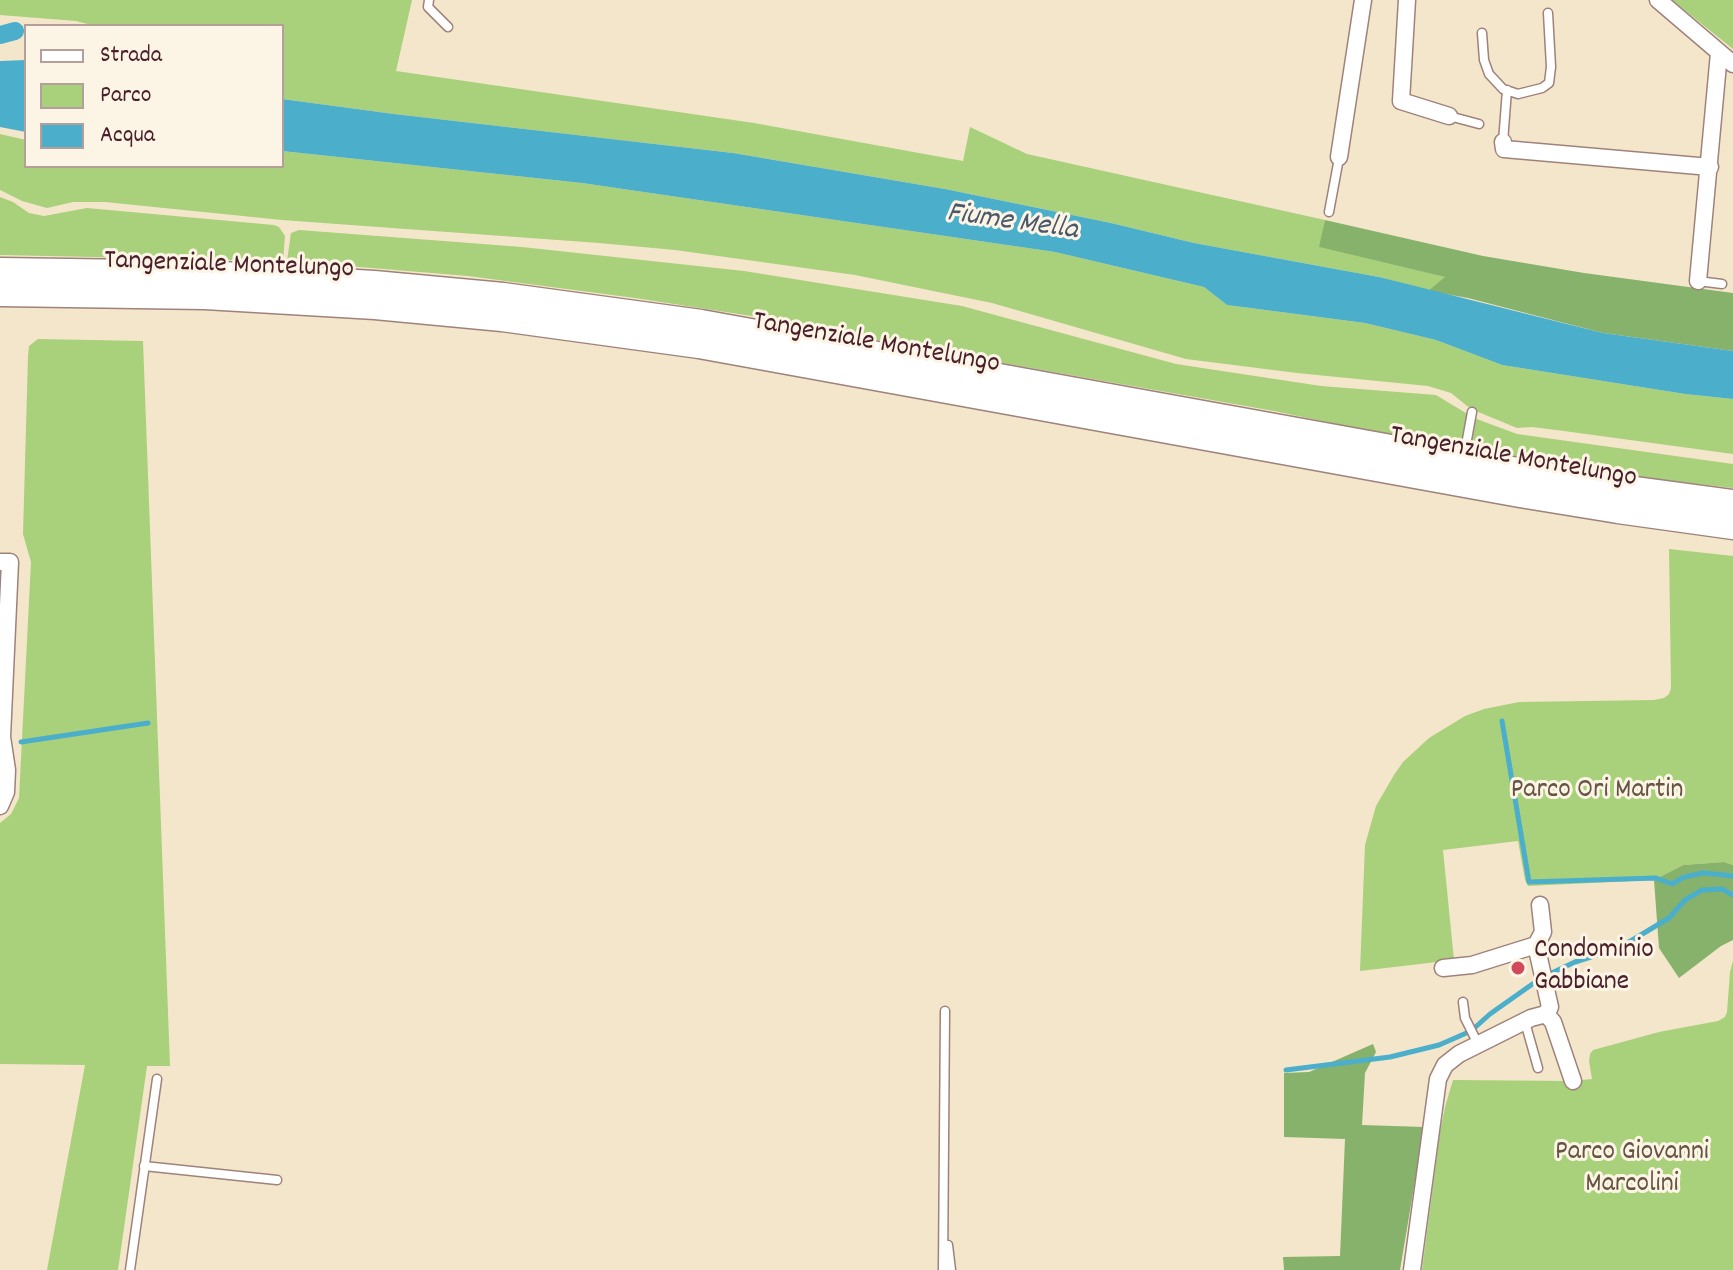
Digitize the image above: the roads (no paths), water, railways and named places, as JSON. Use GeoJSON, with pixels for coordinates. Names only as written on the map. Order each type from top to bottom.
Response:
{"type":"FeatureCollection","features":[{"type":"Feature","properties":{"kind":"highway","name":"Tangenziale Montelungo"},"geometry":{"type":"LineString","coordinates":[[0,271],[205,274],[415,287],[503,296],[701,323],[1463,461],[1619,488],[1733,503]]}},
{"type":"Feature","properties":{"kind":"highway","name":"Tangenziale Montelungo"},"geometry":{"type":"LineString","coordinates":[[0,293],[205,296],[375,306],[502,318],[699,345],[1520,494],[1733,526]]}},
{"type":"Feature","properties":{"kind":"street"},"geometry":{"type":"LineString","coordinates":[[1339,157],[1363,0]]}},
{"type":"Feature","properties":{"kind":"street"},"geometry":{"type":"LineString","coordinates":[[1407,0],[1401,101],[1449,116]]}},
{"type":"Feature","properties":{"kind":"street"},"geometry":{"type":"LineString","coordinates":[[1658,0],[1733,64]]}},
{"type":"Feature","properties":{"kind":"street"},"geometry":{"type":"LineString","coordinates":[[1698,281],[1719,53]]}},
{"type":"Feature","properties":{"kind":"street"},"geometry":{"type":"LineString","coordinates":[[1503,142],[1504,149],[1710,167]]}},
{"type":"Feature","properties":{"kind":"street"},"geometry":{"type":"LineString","coordinates":[[0,562],[10,562],[2,737],[7,781],[0,806]]}},
{"type":"Feature","properties":{"kind":"street"},"geometry":{"type":"LineString","coordinates":[[1412,1270],[1438,1079],[1445,1065],[1478,1044],[1546,1014],[1550,1007],[1536,945],[1543,932],[1540,905]]}},
{"type":"Feature","properties":{"kind":"street"},"geometry":{"type":"LineString","coordinates":[[1443,968],[1472,965],[1536,945]]}},
{"type":"Feature","properties":{"kind":"street"},"geometry":{"type":"LineString","coordinates":[[1546,1014],[1553,1022],[1573,1081]]}},
{"type":"Feature","properties":{"kind":"lane"},"geometry":{"type":"LineString","coordinates":[[429,0],[428,7],[448,27]]}},
{"type":"Feature","properties":{"kind":"lane"},"geometry":{"type":"LineString","coordinates":[[1482,33],[1484,60],[1489,74],[1503,89],[1518,94],[1542,88],[1549,83],[1551,67],[1548,13]]}},
{"type":"Feature","properties":{"kind":"lane"},"geometry":{"type":"LineString","coordinates":[[1503,142],[1507,90]]}},
{"type":"Feature","properties":{"kind":"lane"},"geometry":{"type":"LineString","coordinates":[[1449,116],[1479,124]]}},
{"type":"Feature","properties":{"kind":"lane"},"geometry":{"type":"LineString","coordinates":[[1329,212],[1339,157]]}},
{"type":"Feature","properties":{"kind":"lane"},"geometry":{"type":"LineString","coordinates":[[1698,281],[1722,284]]}},
{"type":"Feature","properties":{"kind":"lane"},"geometry":{"type":"LineString","coordinates":[[1463,461],[1472,412]]}},
{"type":"Feature","properties":{"kind":"lane"},"geometry":{"type":"LineString","coordinates":[[1463,1002],[1465,1018],[1478,1044]]}},
{"type":"Feature","properties":{"kind":"lane"},"geometry":{"type":"LineString","coordinates":[[943,1270],[945,1011]]}},
{"type":"Feature","properties":{"kind":"lane"},"geometry":{"type":"LineString","coordinates":[[1525,1021],[1538,1068]]}},
{"type":"Feature","properties":{"kind":"lane"},"geometry":{"type":"LineString","coordinates":[[130,1270],[157,1079]]}},
{"type":"Feature","properties":{"kind":"lane"},"geometry":{"type":"LineString","coordinates":[[144,1166],[277,1180]]}},
{"type":"Feature","properties":{"kind":"lane"},"geometry":{"type":"LineString","coordinates":[[945,1213],[951,1270]]}},
{"type":"Feature","properties":{"kind":"water"},"geometry":{"type":"Polygon","coordinates":[[[24,60],[24,132],[0,127],[0,61],[24,60]]]}},
{"type":"Feature","properties":{"kind":"water","name":"Fiume Mella"},"geometry":{"type":"Polygon","coordinates":[[[284,99],[733,153],[945,189],[1194,243],[1379,277],[1603,333],[1733,351],[1733,399],[1502,365],[1436,340],[1365,323],[1227,305],[1204,287],[1055,252],[582,183],[284,151],[284,99]]]}},
{"type":"Feature","properties":{"kind":"waterway"},"geometry":{"type":"LineString","coordinates":[[0,35],[15,31]]}},
{"type":"Feature","properties":{"kind":"waterway"},"geometry":{"type":"LineString","coordinates":[[1502,721],[1529,882],[1656,878],[1672,884],[1684,877],[1703,873],[1733,876]]}},
{"type":"Feature","properties":{"kind":"waterway"},"geometry":{"type":"LineString","coordinates":[[21,742],[148,723]]}},
{"type":"Feature","properties":{"kind":"waterway"},"geometry":{"type":"LineString","coordinates":[[1286,1070],[1390,1057],[1439,1045],[1471,1031],[1541,978],[1575,962],[1619,948],[1669,918],[1685,900],[1702,890],[1722,889],[1733,895]]}},
{"type":"Feature","properties":{"kind":"place","name":"Condominio Gabbiane"},"geometry":{"type":"Point","coordinates":[1518,968]}},
{"type":"Feature","properties":{"kind":"park label","name":"Parco Ori Martin"},"geometry":{"type":"Point","coordinates":[1597,792]}},
{"type":"Feature","properties":{"kind":"park label","name":"Parco Giovanni Marcolini"},"geometry":{"type":"Point","coordinates":[1632,1170]}}]}
